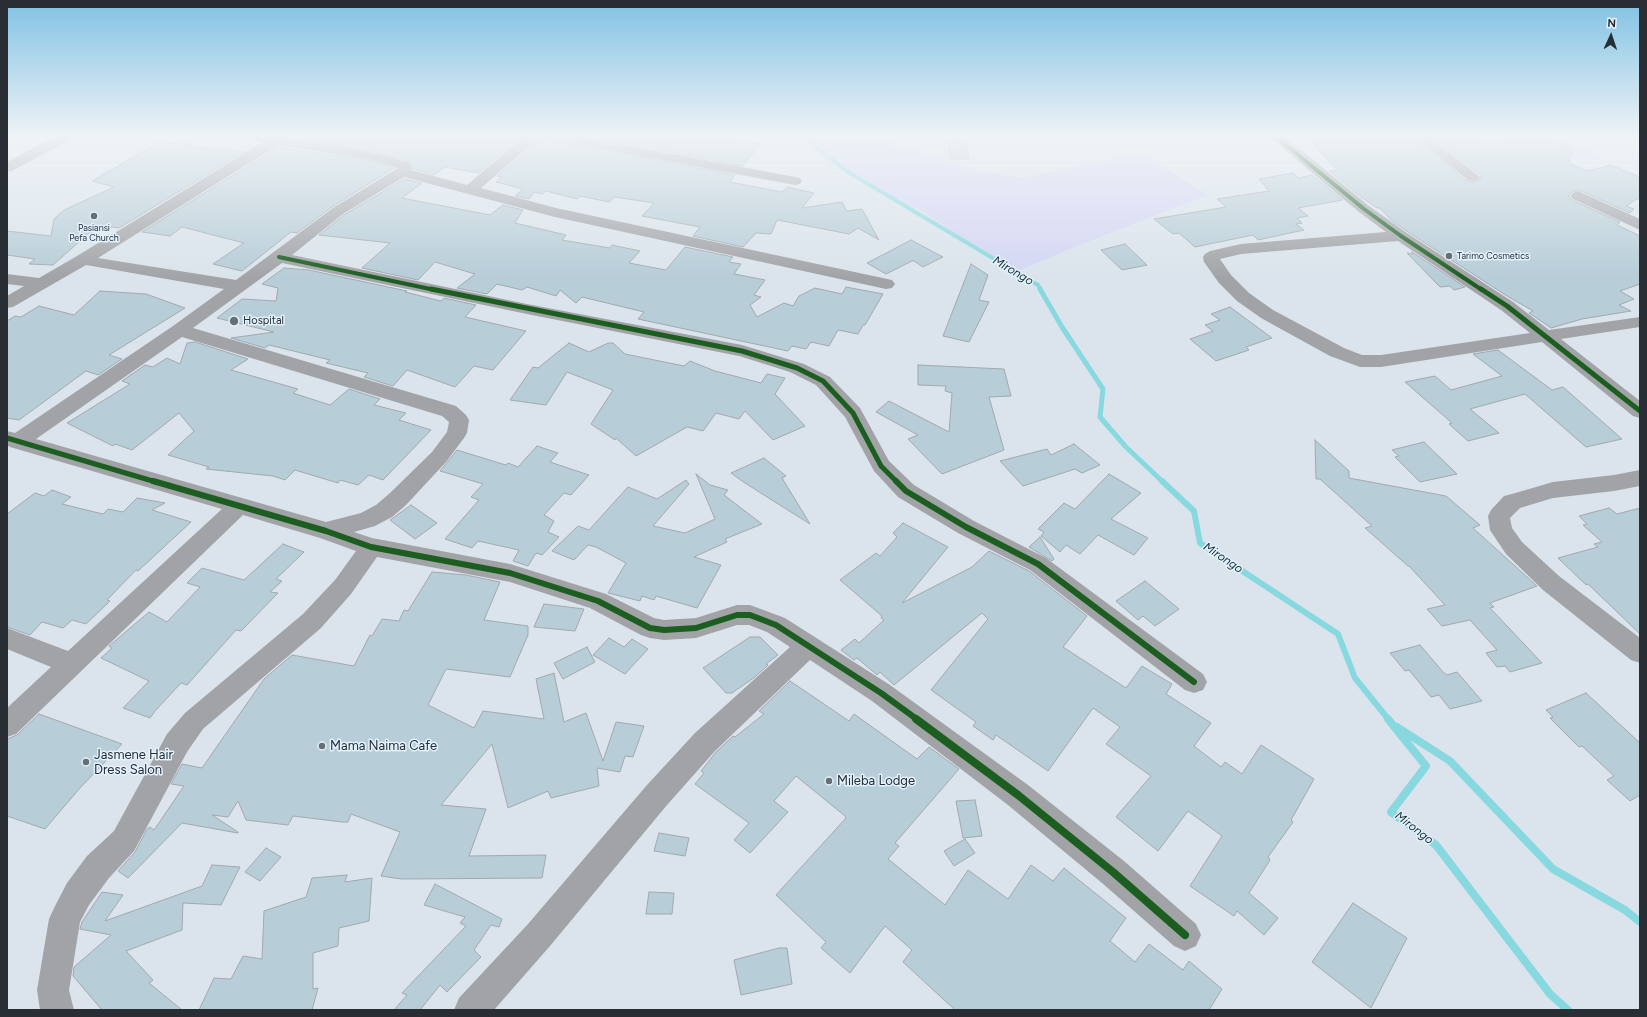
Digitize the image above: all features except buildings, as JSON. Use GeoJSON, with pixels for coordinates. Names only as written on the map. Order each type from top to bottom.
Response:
{"type":"FeatureCollection","features":[{"type":"Feature","properties":{"kind":"street"},"geometry":{"type":"LineString","coordinates":[[7,303],[83,260],[208,182]]}},
{"type":"Feature","properties":{"kind":"street"},"geometry":{"type":"LineString","coordinates":[[12,440],[179,330],[351,202],[384,182]]}},
{"type":"Feature","properties":{"kind":"street"},"geometry":{"type":"LineString","coordinates":[[442,182],[555,212],[886,284]]}},
{"type":"Feature","properties":{"kind":"street"},"geometry":{"type":"LineString","coordinates":[[470,190],[479,182]]}},
{"type":"Feature","properties":{"kind":"street"},"geometry":{"type":"LineString","coordinates":[[1332,182],[1364,209],[1401,236],[1507,306],[1640,410]]}},
{"type":"Feature","properties":{"kind":"street"},"geometry":{"type":"LineString","coordinates":[[1578,196],[1640,225]]}},
{"type":"Feature","properties":{"kind":"street"},"geometry":{"type":"LineString","coordinates":[[1401,236],[1241,249],[1216,254],[1211,257],[1212,262],[1225,279],[1243,297],[1267,314],[1337,352],[1360,361],[1381,361],[1640,322]]}},
{"type":"Feature","properties":{"kind":"street"},"geometry":{"type":"LineString","coordinates":[[279,257],[527,309],[742,350],[797,368],[823,381],[853,413],[881,466],[906,490],[966,527],[1038,564],[1194,682]]}},
{"type":"Feature","properties":{"kind":"street"},"geometry":{"type":"LineString","coordinates":[[83,260],[239,286]]}},
{"type":"Feature","properties":{"kind":"street"},"geometry":{"type":"LineString","coordinates":[[7,279],[40,283]]}},
{"type":"Feature","properties":{"kind":"street"},"geometry":{"type":"LineString","coordinates":[[179,330],[449,411],[459,420],[457,433],[439,457],[398,499],[384,511],[367,520],[326,531]]}},
{"type":"Feature","properties":{"kind":"street"},"geometry":{"type":"LineString","coordinates":[[12,440],[326,531],[372,547],[510,573],[598,601],[650,628],[664,630],[696,628],[738,615],[750,615],[776,625],[881,693],[1018,795],[1113,872],[1185,935]]}},
{"type":"Feature","properties":{"kind":"street"},"geometry":{"type":"LineString","coordinates":[[1640,478],[1614,483],[1553,490],[1512,502],[1499,516],[1501,530],[1514,548],[1551,583],[1640,652]]}},
{"type":"Feature","properties":{"kind":"street"},"geometry":{"type":"LineString","coordinates":[[7,725],[239,506]]}},
{"type":"Feature","properties":{"kind":"street"},"geometry":{"type":"LineString","coordinates":[[57,1010],[53,990],[65,919],[78,894],[98,868],[124,841],[177,743],[194,721],[312,621],[343,587],[372,547]]}},
{"type":"Feature","properties":{"kind":"street"},"geometry":{"type":"LineString","coordinates":[[7,638],[72,664]]}},
{"type":"Feature","properties":{"kind":"street"},"geometry":{"type":"LineString","coordinates":[[470,1010],[485,996],[539,935],[657,795],[705,742],[809,645]]}},
{"type":"Feature","properties":{"kind":"shaded area"},"geometry":{"type":"Polygon","coordinates":[[[865,182],[1188,182],[1208,195],[1082,244],[1013,273],[925,213],[865,182]]]}},
{"type":"Feature","properties":{"kind":"waterway","name":"Mirongo"},"geometry":{"type":"LineString","coordinates":[[866,182],[1038,285],[1041,290]]}},
{"type":"Feature","properties":{"kind":"waterway","name":"Mirongo"},"geometry":{"type":"LineString","coordinates":[[1040,289],[1062,327],[1103,389],[1100,417],[1126,447],[1163,482]]}},
{"type":"Feature","properties":{"kind":"waterway","name":"Mirongo"},"geometry":{"type":"LineString","coordinates":[[1162,481],[1194,511],[1200,543],[1338,634],[1355,678],[1389,720]]}},
{"type":"Feature","properties":{"kind":"waterway","name":"Mirongo"},"geometry":{"type":"LineString","coordinates":[[1388,719],[1426,766],[1391,812],[1436,845],[1550,994],[1568,1010]]}},
{"type":"Feature","properties":{"kind":"waterway"},"geometry":{"type":"LineString","coordinates":[[1397,727],[1450,761],[1553,869],[1625,910],[1640,922]]}},
{"type":"Feature","properties":{"kind":"cycle path"},"geometry":{"type":"LineString","coordinates":[[1332,182],[1364,209],[1401,236],[1507,306],[1640,411]]}},
{"type":"Feature","properties":{"kind":"cycle path"},"geometry":{"type":"LineString","coordinates":[[279,257],[527,309],[742,351],[797,368],[823,381],[853,413],[881,466],[906,491],[966,527],[1038,564],[1194,682]]}},
{"type":"Feature","properties":{"kind":"cycle path"},"geometry":{"type":"LineString","coordinates":[[7,438],[326,531],[371,547],[510,573],[598,601],[650,628],[664,630],[696,628],[737,615],[750,615],[776,625],[881,693],[1018,795],[1113,872],[1185,935]]}},
{"type":"Feature","properties":{"kind":"place","name":"Pasiansi Pefa Church"},"geometry":{"type":"Point","coordinates":[94,216]}},
{"type":"Feature","properties":{"kind":"place","name":"Tarimo Cosmetics"},"geometry":{"type":"Point","coordinates":[1449,256]}},
{"type":"Feature","properties":{"kind":"place","name":"Hospital"},"geometry":{"type":"Point","coordinates":[234,321]}},
{"type":"Feature","properties":{"kind":"place","name":"Mama Naima Cafe"},"geometry":{"type":"Point","coordinates":[322,746]}},
{"type":"Feature","properties":{"kind":"place","name":"Jasmene Hair Dress Salon"},"geometry":{"type":"Point","coordinates":[86,762]}},
{"type":"Feature","properties":{"kind":"place","name":"Mileba Lodge"},"geometry":{"type":"Point","coordinates":[829,781]}}]}
